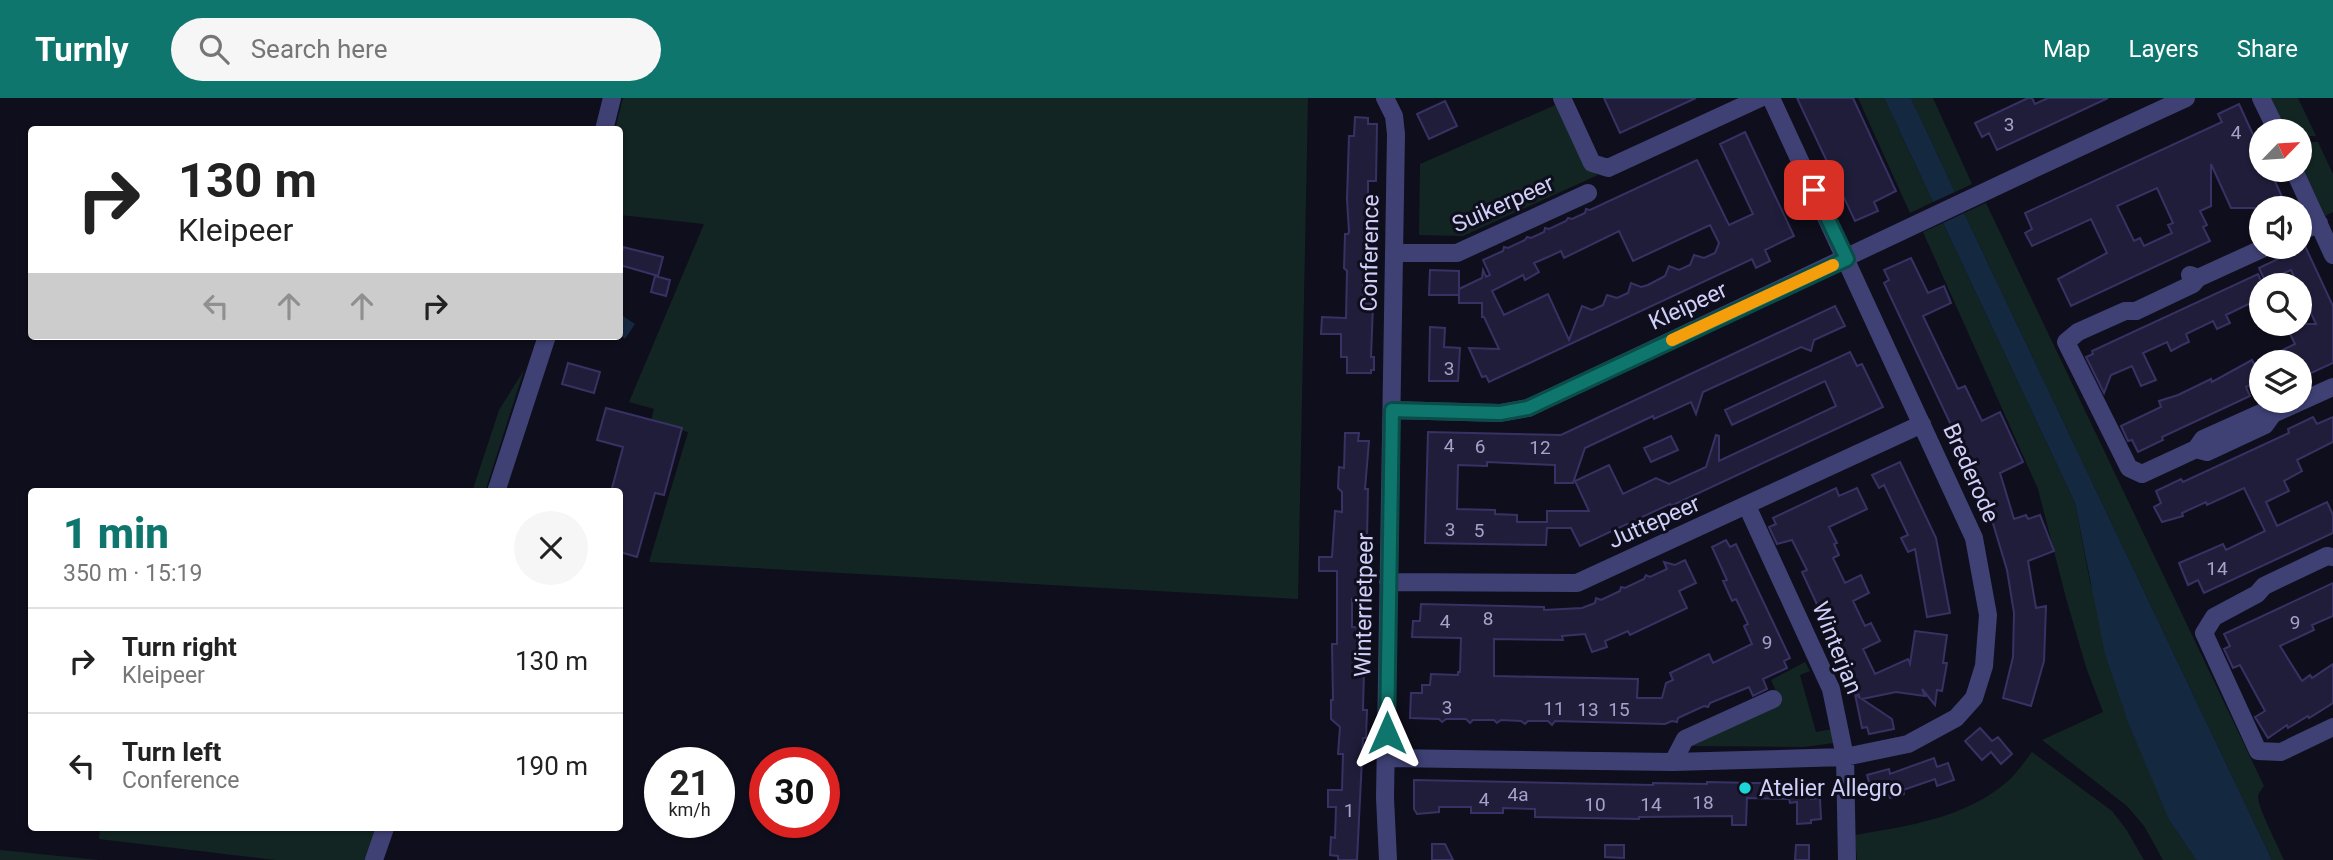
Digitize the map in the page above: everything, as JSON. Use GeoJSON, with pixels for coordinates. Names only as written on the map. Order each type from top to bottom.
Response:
{"type":"FeatureCollection","features":[{"type":"Feature","properties":{"kind":"street"},"geometry":{"type":"LineString","coordinates":[[605,126],[612,98]]}},
{"type":"Feature","properties":{"kind":"street","name":"Conference"},"geometry":{"type":"LineString","coordinates":[[1385,98],[1394,117],[1396,134],[1392,410]]}},
{"type":"Feature","properties":{"kind":"street"},"geometry":{"type":"LineString","coordinates":[[1562,98],[1592,163],[1608,167],[1760,98]]}},
{"type":"Feature","properties":{"kind":"street"},"geometry":{"type":"LineString","coordinates":[[1771,98],[1847,259]]}},
{"type":"Feature","properties":{"kind":"street","name":"Kleipeer"},"geometry":{"type":"LineString","coordinates":[[1392,410],[1500,413],[1528,408],[1847,259],[1990,188],[2186,98]]}},
{"type":"Feature","properties":{"kind":"street"},"geometry":{"type":"LineString","coordinates":[[2261,98],[2271,119]]}},
{"type":"Feature","properties":{"kind":"street"},"geometry":{"type":"LineString","coordinates":[[2300,182],[2333,255]]}},
{"type":"Feature","properties":{"kind":"street","name":"Suikerpeer"},"geometry":{"type":"LineString","coordinates":[[1394,253],[1457,253],[1588,193]]}},
{"type":"Feature","properties":{"kind":"street"},"geometry":{"type":"LineString","coordinates":[[2312,226],[2319,223]]}},
{"type":"Feature","properties":{"kind":"street"},"geometry":{"type":"LineString","coordinates":[[2249,255],[2199,278],[2188,275],[2130,301],[2125,311],[2078,332],[2067,342],[2129,468],[2142,474],[2196,449],[2207,452],[2265,425],[2273,414],[2333,387]]}},
{"type":"Feature","properties":{"kind":"street","name":"Brederode"},"geometry":{"type":"LineString","coordinates":[[1387,758],[1673,762],[1845,757],[1908,744],[1956,718],[1973,698],[1984,666],[1988,615],[1974,538],[1847,259]]}},
{"type":"Feature","properties":{"kind":"street"},"geometry":{"type":"LineString","coordinates":[[497,488],[546,340]]}},
{"type":"Feature","properties":{"kind":"street","name":"Winterrietpeer"},"geometry":{"type":"LineString","coordinates":[[1387,852],[1392,410]]}},
{"type":"Feature","properties":{"kind":"street","name":"Juttepeer"},"geometry":{"type":"LineString","coordinates":[[1388,582],[1577,583],[1922,424]]}},
{"type":"Feature","properties":{"kind":"street","name":"Winterjan"},"geometry":{"type":"LineString","coordinates":[[1747,506],[1832,690],[1845,757],[1847,860]]}},
{"type":"Feature","properties":{"kind":"street"},"geometry":{"type":"LineString","coordinates":[[2333,557],[2327,556],[2263,586],[2257,594],[2214,617],[2204,634],[2258,751],[2281,752],[2333,727]]}},
{"type":"Feature","properties":{"kind":"street"},"geometry":{"type":"LineString","coordinates":[[2257,594],[2269,594],[2333,564]]}},
{"type":"Feature","properties":{"kind":"street"},"geometry":{"type":"LineString","coordinates":[[1673,762],[1685,739],[1773,699]]}},
{"type":"Feature","properties":{"kind":"street"},"geometry":{"type":"LineString","coordinates":[[374,860],[383,831]]}},
{"type":"Feature","properties":{"kind":"green space"},"geometry":{"type":"Polygon","coordinates":[[[623,98],[1308,98],[1298,599],[649,562],[688,432],[651,421],[654,409],[629,402],[704,224],[623,215],[623,126],[616,126],[623,98]]]}},
{"type":"Feature","properties":{"kind":"green space"},"geometry":{"type":"Polygon","coordinates":[[[1858,98],[1884,98],[1933,202],[1910,213],[1858,98]]]}},
{"type":"Feature","properties":{"kind":"green space"},"geometry":{"type":"Polygon","coordinates":[[[1911,98],[1933,98],[1972,184],[1955,192],[1911,98]]]}},
{"type":"Feature","properties":{"kind":"green space"},"geometry":{"type":"Polygon","coordinates":[[[2270,98],[2298,98],[2308,119],[2280,119],[2270,98]]]}},
{"type":"Feature","properties":{"kind":"green space"},"geometry":{"type":"Polygon","coordinates":[[[1560,103],[1591,170],[1598,175],[1463,236],[1419,235],[1420,164],[1560,103]]]}},
{"type":"Feature","properties":{"kind":"green space"},"geometry":{"type":"Polygon","coordinates":[[[2312,142],[2318,142],[2333,174],[2333,212],[2325,216],[2310,182],[2312,182],[2312,142]]]}},
{"type":"Feature","properties":{"kind":"green space"},"geometry":{"type":"Polygon","coordinates":[[[1986,203],[2264,786],[2258,795],[2259,801],[2284,860],[2272,860],[1964,213],[1986,203]]]}},
{"type":"Feature","properties":{"kind":"green space"},"geometry":{"type":"Polygon","coordinates":[[[1943,223],[2075,503],[2090,582],[2169,820],[2196,860],[2163,860],[2144,826],[2127,806],[2042,740],[2103,712],[2086,667],[2038,489],[1923,232],[1943,223]]]}},
{"type":"Feature","properties":{"kind":"green space"},"geometry":{"type":"Polygon","coordinates":[[[524,370],[486,488],[473,488],[499,410],[524,370]]]}},
{"type":"Feature","properties":{"kind":"green space"},"geometry":{"type":"Polygon","coordinates":[[[1805,662],[1810,671],[1800,675],[1816,732],[1832,729],[1834,743],[1804,747],[1689,746],[1779,698],[1771,680],[1805,662]]]}},
{"type":"Feature","properties":{"kind":"green space"},"geometry":{"type":"Polygon","coordinates":[[[2032,752],[2112,811],[2144,860],[1857,860],[1855,835],[1936,818],[1974,804],[2008,781],[2032,752]]]}},
{"type":"Feature","properties":{"kind":"green space"},"geometry":{"type":"Polygon","coordinates":[[[100,831],[376,831],[366,860],[276,860],[99,839],[100,831]]]}},
{"type":"Feature","properties":{"kind":"green space"},"geometry":{"type":"Polygon","coordinates":[[[0,850],[99,860],[0,860],[0,850]]]}},
{"type":"Feature","properties":{"kind":"water"},"geometry":{"type":"Polygon","coordinates":[[[1884,98],[1911,98],[1955,192],[1933,202],[1884,98]]]}},
{"type":"Feature","properties":{"kind":"water"},"geometry":{"type":"Polygon","coordinates":[[[1964,213],[2272,860],[2196,860],[2169,820],[2128,722],[2105,654],[2075,503],[1943,223],[1964,213]]]}},
{"type":"Feature","properties":{"kind":"water"},"geometry":{"type":"Polygon","coordinates":[[[623,316],[635,324],[625,339],[623,337],[623,316]]]}},
{"type":"Feature","properties":{"kind":"building"},"geometry":{"type":"Polygon","coordinates":[[[1604,98],[1696,98],[1620,133],[1604,98]]]}},
{"type":"Feature","properties":{"kind":"building"},"geometry":{"type":"Polygon","coordinates":[[[1797,98],[1853,98],[1896,191],[1874,202],[1878,211],[1855,221],[1797,98]]]}},
{"type":"Feature","properties":{"kind":"building"},"geometry":{"type":"Polygon","coordinates":[[[2032,98],[2035,104],[2048,98],[2108,98],[1997,150],[1989,133],[1982,137],[1975,123],[2032,98]]]}},
{"type":"Feature","properties":{"kind":"building"},"geometry":{"type":"Polygon","coordinates":[[[1445,101],[1457,126],[1429,139],[1417,114],[1445,101]]]}},
{"type":"Feature","properties":{"kind":"building"},"geometry":{"type":"Polygon","coordinates":[[[2239,104],[2249,126],[2249,182],[2275,182],[2282,196],[2249,196],[2249,208],[2231,208],[2211,164],[2211,206],[2200,211],[2207,225],[2203,227],[2210,241],[2071,306],[2058,279],[2107,253],[2091,219],[2032,246],[2025,233],[2032,229],[2025,213],[2222,122],[2218,114],[2239,104]],[[2157,188],[2117,206],[2134,241],[2140,238],[2144,246],[2172,233],[2168,225],[2173,223],[2157,188]]]}},
{"type":"Feature","properties":{"kind":"building"},"geometry":{"type":"Polygon","coordinates":[[[1355,117],[1368,118],[1368,124],[1377,124],[1376,181],[1368,181],[1368,207],[1373,207],[1372,226],[1375,226],[1374,278],[1363,278],[1363,303],[1373,304],[1371,357],[1374,357],[1374,370],[1371,370],[1371,373],[1347,373],[1347,357],[1341,357],[1341,334],[1321,334],[1322,317],[1346,318],[1347,271],[1344,268],[1345,234],[1349,232],[1349,136],[1354,136],[1355,117]]]}},
{"type":"Feature","properties":{"kind":"building"},"geometry":{"type":"Polygon","coordinates":[[[1745,132],[1794,236],[1765,250],[1770,261],[1756,268],[1752,259],[1489,382],[1486,376],[1482,377],[1469,348],[1499,349],[1482,317],[1482,303],[1459,303],[1459,289],[1482,278],[1483,270],[1486,277],[1490,275],[1483,260],[1503,251],[1504,247],[1508,248],[1527,237],[1531,238],[1544,232],[1545,228],[1549,229],[1568,218],[1572,219],[1585,213],[1586,209],[1590,210],[1697,160],[1729,225],[1753,214],[1720,144],[1745,132]],[[1710,225],[1633,261],[1619,231],[1564,258],[1561,251],[1534,263],[1539,272],[1525,280],[1523,275],[1492,291],[1504,315],[1548,294],[1569,340],[1582,306],[1592,310],[1603,305],[1607,295],[1617,298],[1628,293],[1631,283],[1641,287],[1648,285],[1665,276],[1669,266],[1679,270],[1690,265],[1694,255],[1704,258],[1715,253],[1719,243],[1710,225]]]}},
{"type":"Feature","properties":{"kind":"building"},"geometry":{"type":"Polygon","coordinates":[[[623,247],[663,257],[658,276],[623,266],[623,247]]]}},
{"type":"Feature","properties":{"kind":"building"},"geometry":{"type":"Polygon","coordinates":[[[1911,258],[1928,293],[1944,286],[1951,303],[1923,316],[1958,389],[1965,386],[1982,421],[2000,412],[2023,462],[2000,473],[2014,519],[2026,515],[2028,519],[2040,515],[2054,551],[2028,561],[2036,608],[2046,606],[2044,661],[2031,706],[2003,698],[2013,657],[2014,613],[2007,570],[1985,497],[1884,283],[1889,280],[1884,270],[1911,258]]]}},
{"type":"Feature","properties":{"kind":"building"},"geometry":{"type":"Polygon","coordinates":[[[2278,259],[2311,259],[2333,306],[2333,363],[2312,373],[2312,350],[2283,350],[2295,344],[2291,336],[2312,336],[2312,324],[2316,324],[2312,315],[2312,273],[2292,273],[2291,270],[2284,273],[2261,273],[2259,268],[2278,259]]]}},
{"type":"Feature","properties":{"kind":"building"},"geometry":{"type":"Polygon","coordinates":[[[1430,270],[1459,271],[1459,295],[1429,295],[1430,270]]]}},
{"type":"Feature","properties":{"kind":"building"},"geometry":{"type":"Polygon","coordinates":[[[655,276],[670,280],[666,296],[651,292],[655,276]]]}},
{"type":"Feature","properties":{"kind":"building"},"geometry":{"type":"Polygon","coordinates":[[[2249,278],[2249,304],[2226,315],[2230,323],[2217,329],[2213,321],[2186,334],[2189,342],[2171,351],[2167,342],[2143,353],[2156,380],[2141,386],[2132,366],[2111,375],[2104,393],[2086,357],[2093,354],[2092,351],[2249,278]]]}},
{"type":"Feature","properties":{"kind":"building"},"geometry":{"type":"Polygon","coordinates":[[[1835,306],[1845,326],[1814,340],[1811,351],[1801,347],[1703,392],[1696,414],[1691,402],[1654,419],[1653,416],[1585,448],[1573,483],[1555,483],[1555,465],[1487,462],[1487,466],[1458,465],[1457,509],[1495,510],[1495,514],[1517,515],[1517,522],[1547,522],[1547,511],[1589,511],[1575,481],[1609,465],[1623,494],[1656,478],[1669,484],[1706,467],[1716,435],[1719,436],[1719,461],[1836,406],[1825,381],[1732,425],[1725,410],[1850,352],[1857,366],[1862,364],[1883,407],[1580,546],[1571,528],[1547,528],[1546,545],[1425,543],[1428,432],[1561,435],[1835,306]]]}},
{"type":"Feature","properties":{"kind":"building"},"geometry":{"type":"Polygon","coordinates":[[[1430,327],[1445,328],[1444,347],[1460,348],[1458,381],[1429,381],[1430,327]]]}},
{"type":"Feature","properties":{"kind":"building"},"geometry":{"type":"Polygon","coordinates":[[[2249,362],[2249,385],[2246,387],[2249,396],[2162,437],[2163,440],[2138,452],[2132,440],[2128,441],[2121,426],[2161,407],[2159,401],[2211,379],[2212,382],[2249,362]]]}},
{"type":"Feature","properties":{"kind":"building"},"geometry":{"type":"Polygon","coordinates":[[[568,363],[600,372],[594,393],[562,384],[568,363]]]}},
{"type":"Feature","properties":{"kind":"building"},"geometry":{"type":"Polygon","coordinates":[[[606,408],[682,428],[664,495],[655,493],[637,557],[623,553],[623,488],[612,488],[623,447],[597,440],[606,408]]]}},
{"type":"Feature","properties":{"kind":"building"},"geometry":{"type":"Polygon","coordinates":[[[2313,417],[2317,424],[2333,417],[2333,442],[2297,460],[2302,471],[2284,481],[2289,491],[2266,502],[2277,526],[2327,502],[2333,515],[2333,533],[2204,593],[2198,580],[2188,585],[2179,563],[2223,544],[2226,550],[2265,531],[2244,488],[2182,513],[2183,516],[2162,522],[2154,507],[2161,503],[2156,491],[2181,479],[2183,482],[2289,433],[2288,429],[2313,417]]]}},
{"type":"Feature","properties":{"kind":"building"},"geometry":{"type":"Polygon","coordinates":[[[1345,433],[1359,433],[1358,441],[1369,441],[1365,489],[1368,489],[1366,589],[1360,589],[1360,599],[1352,599],[1352,627],[1365,628],[1363,710],[1367,710],[1366,738],[1363,738],[1357,860],[1338,860],[1338,856],[1330,855],[1331,837],[1335,838],[1336,807],[1328,807],[1328,790],[1342,790],[1343,754],[1338,754],[1340,727],[1331,719],[1332,644],[1337,644],[1337,571],[1319,571],[1319,557],[1332,557],[1335,511],[1342,512],[1342,492],[1338,488],[1339,467],[1344,468],[1345,433]]]}},
{"type":"Feature","properties":{"kind":"building"},"geometry":{"type":"Polygon","coordinates":[[[1671,436],[1678,450],[1651,462],[1644,448],[1671,436]]]}},
{"type":"Feature","properties":{"kind":"building"},"geometry":{"type":"Polygon","coordinates":[[[1900,462],[1936,538],[1950,613],[1927,617],[1915,549],[1908,552],[1901,538],[1908,535],[1884,485],[1879,488],[1872,475],[1900,462]]]}},
{"type":"Feature","properties":{"kind":"building"},"geometry":{"type":"Polygon","coordinates":[[[1836,488],[1839,496],[1857,488],[1867,509],[1829,527],[1837,543],[1834,544],[1839,555],[1833,558],[1845,583],[1861,575],[1869,593],[1853,601],[1865,626],[1871,623],[1880,641],[1863,649],[1875,674],[1908,659],[1910,664],[1915,631],[1947,635],[1943,663],[1947,663],[1942,691],[1937,690],[1935,705],[1922,689],[1925,696],[1896,692],[1862,699],[1892,719],[1894,729],[1869,734],[1867,727],[1862,728],[1855,694],[1860,698],[1802,572],[1807,570],[1792,540],[1777,544],[1769,527],[1776,524],[1773,518],[1836,488]]]}},
{"type":"Feature","properties":{"kind":"building"},"geometry":{"type":"Polygon","coordinates":[[[1726,540],[1730,547],[1736,544],[1790,658],[1784,661],[1787,668],[1763,679],[1767,689],[1753,696],[1749,687],[1678,718],[1677,722],[1665,724],[1555,721],[1552,725],[1548,721],[1528,721],[1525,724],[1521,721],[1501,720],[1497,723],[1494,720],[1473,720],[1470,723],[1466,719],[1446,719],[1442,722],[1439,719],[1410,718],[1411,693],[1422,693],[1422,685],[1430,685],[1431,674],[1458,675],[1460,672],[1461,638],[1412,637],[1413,621],[1420,621],[1421,604],[1544,607],[1544,610],[1582,608],[1595,603],[1596,598],[1601,600],[1620,591],[1621,587],[1625,588],[1644,579],[1646,575],[1650,577],[1667,569],[1664,562],[1675,565],[1685,560],[1696,583],[1679,591],[1687,608],[1630,635],[1628,631],[1605,641],[1607,647],[1592,652],[1585,634],[1562,636],[1563,640],[1494,639],[1494,676],[1638,679],[1637,698],[1662,698],[1666,683],[1673,680],[1670,673],[1709,654],[1713,663],[1752,644],[1744,626],[1748,624],[1736,599],[1732,601],[1723,581],[1727,580],[1712,547],[1726,540]]]}},
{"type":"Feature","properties":{"kind":"building"},"geometry":{"type":"Polygon","coordinates":[[[2333,583],[2333,616],[2312,625],[2314,630],[2280,646],[2302,681],[2310,675],[2312,678],[2333,664],[2333,703],[2309,718],[2308,716],[2288,728],[2287,725],[2268,738],[2255,717],[2265,711],[2240,665],[2233,668],[2224,649],[2230,646],[2224,634],[2333,583]]]}},
{"type":"Feature","properties":{"kind":"building"},"geometry":{"type":"Polygon","coordinates":[[[1980,728],[1992,741],[1998,737],[2012,754],[2001,764],[1991,752],[1982,760],[1965,741],[1980,728]]]}},
{"type":"Feature","properties":{"kind":"building"},"geometry":{"type":"Polygon","coordinates":[[[1934,758],[1937,767],[1948,763],[1954,780],[1937,786],[1935,779],[1903,790],[1904,794],[1890,798],[1888,793],[1873,796],[1867,775],[1889,769],[1890,774],[1934,758]]]}},
{"type":"Feature","properties":{"kind":"building"},"geometry":{"type":"Polygon","coordinates":[[[1414,780],[1653,785],[1707,782],[1810,784],[1811,799],[1820,798],[1821,819],[1797,824],[1797,802],[1790,803],[1789,799],[1747,798],[1746,825],[1732,825],[1732,816],[1639,819],[1535,817],[1535,809],[1503,808],[1503,813],[1471,813],[1471,807],[1439,807],[1439,812],[1417,814],[1414,809],[1414,780]]]}},
{"type":"Feature","properties":{"kind":"building"},"geometry":{"type":"Polygon","coordinates":[[[1432,844],[1445,844],[1453,860],[1432,860],[1432,844]]]}},
{"type":"Feature","properties":{"kind":"building"},"geometry":{"type":"Polygon","coordinates":[[[1605,845],[1624,845],[1624,858],[1605,857],[1605,845]]]}},
{"type":"Feature","properties":{"kind":"building"},"geometry":{"type":"Polygon","coordinates":[[[1796,845],[1809,845],[1809,860],[1795,860],[1796,845]]]}},
{"type":"Feature","properties":{"kind":"slow traffic"},"geometry":{"type":"LineString","coordinates":[[1672,340],[1833,265]]}},
{"type":"Feature","properties":{"kind":"place","name":"Atelier Allegro"},"geometry":{"type":"Point","coordinates":[1745,788]}},
{"type":"Feature","properties":{"kind":"route"},"geometry":{"type":"LineString","coordinates":[[1387,733],[1392,410],[1500,413],[1528,408],[1847,259],[1814,190]]}}]}
